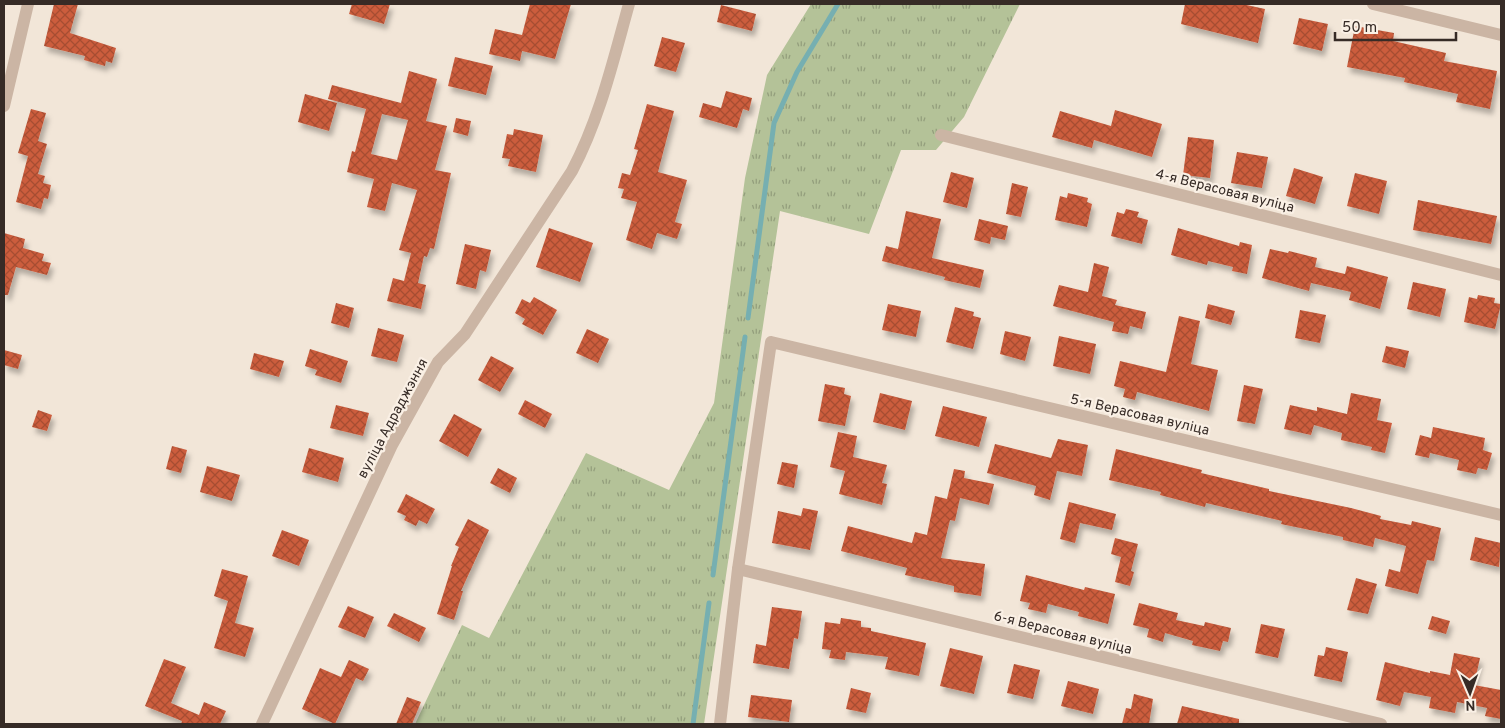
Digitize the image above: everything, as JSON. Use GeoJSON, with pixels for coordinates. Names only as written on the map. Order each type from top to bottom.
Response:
{"type":"FeatureCollection","features":[{"type":"Feature","properties":{"kind":"street"},"geometry":{"type":"LineString","coordinates":[[4,106],[28,4]]}},
{"type":"Feature","properties":{"kind":"street","name":"вуліца Адраджэння"},"geometry":{"type":"LineString","coordinates":[[262,724],[392,445],[438,362],[465,334],[572,171],[585,147],[598,113],[629,4]]}},
{"type":"Feature","properties":{"kind":"street"},"geometry":{"type":"LineString","coordinates":[[1373,4],[1501,35]]}},
{"type":"Feature","properties":{"kind":"street","name":"4-я Верасовая вуліца"},"geometry":{"type":"LineString","coordinates":[[941,135],[1501,275]]}},
{"type":"Feature","properties":{"kind":"street","name":"5-я Верасовая вуліца"},"geometry":{"type":"LineString","coordinates":[[738,569],[771,342],[1501,515]]}},
{"type":"Feature","properties":{"kind":"street"},"geometry":{"type":"LineString","coordinates":[[720,724],[738,569]]}},
{"type":"Feature","properties":{"kind":"street","name":"6-я Верасовая вуліца"},"geometry":{"type":"LineString","coordinates":[[738,569],[1381,724]]}},
{"type":"Feature","properties":{"kind":"green space"},"geometry":{"type":"Polygon","coordinates":[[[811,4],[1020,4],[964,117],[936,150],[901,150],[869,234],[780,211],[704,724],[415,724],[462,625],[489,638],[586,453],[669,490],[714,403],[745,178],[767,75],[811,4]]]}},
{"type":"Feature","properties":{"kind":"building"},"geometry":{"type":"Polygon","coordinates":[[[54,4],[78,4],[70,33],[116,48],[112,63],[106,61],[105,66],[84,60],[85,56],[44,46],[54,4]]]}},
{"type":"Feature","properties":{"kind":"building"},"geometry":{"type":"Polygon","coordinates":[[[352,4],[390,4],[384,24],[349,14],[352,4]]]}},
{"type":"Feature","properties":{"kind":"building"},"geometry":{"type":"Polygon","coordinates":[[[530,4],[571,4],[555,59],[522,51],[520,61],[489,54],[495,29],[522,35],[530,4]]]}},
{"type":"Feature","properties":{"kind":"building"},"geometry":{"type":"Polygon","coordinates":[[[1185,4],[1242,4],[1265,9],[1258,43],[1181,24],[1185,4]]]}},
{"type":"Feature","properties":{"kind":"building"},"geometry":{"type":"Polygon","coordinates":[[[721,5],[756,14],[752,31],[717,22],[721,5]]]}},
{"type":"Feature","properties":{"kind":"building"},"geometry":{"type":"Polygon","coordinates":[[[1299,18],[1328,24],[1322,51],[1293,44],[1299,18]]]}},
{"type":"Feature","properties":{"kind":"building"},"geometry":{"type":"Polygon","coordinates":[[[1355,26],[1394,33],[1393,41],[1446,53],[1444,61],[1497,71],[1490,109],[1456,102],[1458,94],[1404,82],[1405,78],[1347,67],[1355,26]]]}},
{"type":"Feature","properties":{"kind":"building"},"geometry":{"type":"Polygon","coordinates":[[[662,37],[685,43],[676,72],[654,66],[662,37]]]}},
{"type":"Feature","properties":{"kind":"building"},"geometry":{"type":"Polygon","coordinates":[[[455,57],[493,66],[486,95],[448,86],[455,57]]]}},
{"type":"Feature","properties":{"kind":"building"},"geometry":{"type":"Polygon","coordinates":[[[409,71],[437,79],[426,121],[447,126],[435,170],[451,173],[434,249],[430,248],[427,257],[424,256],[418,283],[426,285],[421,309],[387,301],[393,278],[404,281],[411,253],[399,250],[417,190],[392,183],[385,211],[367,207],[374,179],[347,172],[352,151],[355,152],[366,109],[328,99],[332,85],[401,103],[409,71]],[[382,114],[371,154],[397,160],[408,120],[382,114]]]}},
{"type":"Feature","properties":{"kind":"building"},"geometry":{"type":"Polygon","coordinates":[[[726,91],[752,98],[749,111],[743,109],[737,128],[699,117],[703,103],[721,108],[726,91]]]}},
{"type":"Feature","properties":{"kind":"building"},"geometry":{"type":"Polygon","coordinates":[[[305,94],[337,103],[329,131],[298,122],[305,94]]]}},
{"type":"Feature","properties":{"kind":"building"},"geometry":{"type":"Polygon","coordinates":[[[647,104],[674,111],[658,172],[687,180],[675,222],[682,224],[677,239],[657,233],[652,249],[626,240],[637,202],[621,198],[624,189],[618,188],[622,173],[630,175],[638,150],[634,149],[647,104]]]}},
{"type":"Feature","properties":{"kind":"building"},"geometry":{"type":"Polygon","coordinates":[[[31,109],[46,113],[38,141],[47,144],[38,174],[45,176],[43,183],[51,185],[48,199],[44,198],[41,209],[16,202],[28,156],[18,153],[31,109]]]}},
{"type":"Feature","properties":{"kind":"building"},"geometry":{"type":"Polygon","coordinates":[[[1115,110],[1162,124],[1152,157],[1094,140],[1092,148],[1052,137],[1060,111],[1111,126],[1115,110]]]}},
{"type":"Feature","properties":{"kind":"building"},"geometry":{"type":"Polygon","coordinates":[[[456,118],[471,121],[468,136],[453,132],[456,118]]]}},
{"type":"Feature","properties":{"kind":"building"},"geometry":{"type":"Polygon","coordinates":[[[514,129],[543,135],[536,172],[508,166],[510,159],[502,158],[507,134],[513,135],[514,129]]]}},
{"type":"Feature","properties":{"kind":"building"},"geometry":{"type":"Polygon","coordinates":[[[1188,137],[1214,140],[1210,178],[1183,175],[1188,137]]]}},
{"type":"Feature","properties":{"kind":"building"},"geometry":{"type":"Polygon","coordinates":[[[1237,152],[1268,157],[1262,188],[1231,183],[1237,152]]]}},
{"type":"Feature","properties":{"kind":"building"},"geometry":{"type":"Polygon","coordinates":[[[1294,168],[1323,177],[1315,204],[1286,196],[1294,168]]]}},
{"type":"Feature","properties":{"kind":"building"},"geometry":{"type":"Polygon","coordinates":[[[951,172],[974,178],[967,208],[943,202],[951,172]]]}},
{"type":"Feature","properties":{"kind":"building"},"geometry":{"type":"Polygon","coordinates":[[[1355,173],[1387,181],[1379,214],[1347,206],[1355,173]]]}},
{"type":"Feature","properties":{"kind":"building"},"geometry":{"type":"Polygon","coordinates":[[[1012,183],[1028,187],[1021,217],[1006,214],[1012,183]]]}},
{"type":"Feature","properties":{"kind":"building"},"geometry":{"type":"Polygon","coordinates":[[[1068,193],[1088,198],[1087,202],[1092,204],[1087,227],[1055,220],[1060,196],[1067,198],[1068,193]]]}},
{"type":"Feature","properties":{"kind":"building"},"geometry":{"type":"Polygon","coordinates":[[[1418,200],[1497,216],[1491,244],[1413,230],[1418,200]]]}},
{"type":"Feature","properties":{"kind":"building"},"geometry":{"type":"Polygon","coordinates":[[[1126,209],[1139,212],[1137,217],[1148,220],[1142,244],[1111,236],[1117,212],[1124,214],[1126,209]]]}},
{"type":"Feature","properties":{"kind":"building"},"geometry":{"type":"Polygon","coordinates":[[[906,211],[941,219],[932,258],[984,270],[980,288],[944,280],[945,277],[882,261],[886,246],[898,249],[906,211]]]}},
{"type":"Feature","properties":{"kind":"building"},"geometry":{"type":"Polygon","coordinates":[[[979,219],[1008,226],[1005,240],[991,237],[990,244],[974,240],[979,219]]]}},
{"type":"Feature","properties":{"kind":"building"},"geometry":{"type":"Polygon","coordinates":[[[549,228],[593,243],[580,282],[536,267],[549,228]]]}},
{"type":"Feature","properties":{"kind":"building"},"geometry":{"type":"Polygon","coordinates":[[[1178,228],[1239,246],[1240,242],[1252,245],[1247,274],[1232,271],[1233,267],[1208,261],[1207,265],[1171,255],[1178,228]]]}},
{"type":"Feature","properties":{"kind":"building"},"geometry":{"type":"Polygon","coordinates":[[[4,233],[25,239],[23,248],[44,254],[42,261],[51,263],[47,275],[16,267],[8,295],[4,295],[4,233]]]}},
{"type":"Feature","properties":{"kind":"building"},"geometry":{"type":"Polygon","coordinates":[[[465,244],[491,250],[486,272],[480,270],[476,289],[456,284],[465,244]]]}},
{"type":"Feature","properties":{"kind":"building"},"geometry":{"type":"Polygon","coordinates":[[[1270,249],[1288,253],[1289,251],[1317,258],[1315,267],[1345,274],[1347,266],[1388,277],[1380,309],[1349,300],[1351,292],[1311,283],[1309,291],[1262,278],[1270,249]]]}},
{"type":"Feature","properties":{"kind":"building"},"geometry":{"type":"Polygon","coordinates":[[[1094,263],[1109,267],[1102,296],[1117,300],[1115,305],[1146,312],[1142,329],[1130,326],[1128,334],[1112,331],[1114,322],[1053,306],[1059,285],[1088,292],[1094,263]]]}},
{"type":"Feature","properties":{"kind":"building"},"geometry":{"type":"Polygon","coordinates":[[[1413,282],[1446,289],[1440,317],[1407,309],[1413,282]]]}},
{"type":"Feature","properties":{"kind":"building"},"geometry":{"type":"Polygon","coordinates":[[[1478,295],[1495,298],[1494,303],[1501,304],[1495,329],[1464,322],[1469,297],[1477,299],[1478,295]]]}},
{"type":"Feature","properties":{"kind":"building"},"geometry":{"type":"Polygon","coordinates":[[[534,297],[557,310],[543,335],[522,324],[525,319],[515,313],[522,299],[530,303],[534,297]]]}},
{"type":"Feature","properties":{"kind":"building"},"geometry":{"type":"Polygon","coordinates":[[[336,303],[354,308],[349,328],[331,323],[336,303]]]}},
{"type":"Feature","properties":{"kind":"building"},"geometry":{"type":"Polygon","coordinates":[[[888,304],[921,311],[916,337],[882,330],[888,304]]]}},
{"type":"Feature","properties":{"kind":"building"},"geometry":{"type":"Polygon","coordinates":[[[1208,304],[1235,311],[1231,325],[1205,318],[1208,304]]]}},
{"type":"Feature","properties":{"kind":"building"},"geometry":{"type":"Polygon","coordinates":[[[955,307],[974,312],[973,316],[981,318],[973,349],[946,342],[955,307]]]}},
{"type":"Feature","properties":{"kind":"building"},"geometry":{"type":"Polygon","coordinates":[[[1300,310],[1326,315],[1320,343],[1295,338],[1300,310]]]}},
{"type":"Feature","properties":{"kind":"building"},"geometry":{"type":"Polygon","coordinates":[[[1179,316],[1200,321],[1191,364],[1218,370],[1209,411],[1137,392],[1135,400],[1123,397],[1125,389],[1114,386],[1120,361],[1166,372],[1179,316]]]}},
{"type":"Feature","properties":{"kind":"building"},"geometry":{"type":"Polygon","coordinates":[[[378,328],[404,335],[397,362],[371,356],[378,328]]]}},
{"type":"Feature","properties":{"kind":"building"},"geometry":{"type":"Polygon","coordinates":[[[587,329],[609,339],[598,363],[576,353],[587,329]]]}},
{"type":"Feature","properties":{"kind":"building"},"geometry":{"type":"Polygon","coordinates":[[[1005,331],[1031,337],[1025,361],[1000,354],[1005,331]]]}},
{"type":"Feature","properties":{"kind":"building"},"geometry":{"type":"Polygon","coordinates":[[[1059,336],[1096,344],[1090,374],[1053,366],[1059,336]]]}},
{"type":"Feature","properties":{"kind":"building"},"geometry":{"type":"Polygon","coordinates":[[[1386,346],[1409,351],[1405,368],[1382,362],[1386,346]]]}},
{"type":"Feature","properties":{"kind":"building"},"geometry":{"type":"Polygon","coordinates":[[[310,349],[348,361],[341,383],[315,375],[317,370],[305,366],[310,349]]]}},
{"type":"Feature","properties":{"kind":"building"},"geometry":{"type":"Polygon","coordinates":[[[4,350],[22,355],[18,369],[4,365],[4,350]]]}},
{"type":"Feature","properties":{"kind":"building"},"geometry":{"type":"Polygon","coordinates":[[[254,353],[284,361],[279,377],[250,369],[254,353]]]}},
{"type":"Feature","properties":{"kind":"building"},"geometry":{"type":"Polygon","coordinates":[[[491,356],[514,368],[500,392],[478,380],[491,356]]]}},
{"type":"Feature","properties":{"kind":"building"},"geometry":{"type":"Polygon","coordinates":[[[825,384],[845,388],[844,394],[851,396],[845,426],[818,421],[825,384]]]}},
{"type":"Feature","properties":{"kind":"building"},"geometry":{"type":"Polygon","coordinates":[[[1244,385],[1263,389],[1255,424],[1237,421],[1244,385]]]}},
{"type":"Feature","properties":{"kind":"building"},"geometry":{"type":"Polygon","coordinates":[[[880,393],[912,401],[905,430],[873,422],[880,393]]]}},
{"type":"Feature","properties":{"kind":"building"},"geometry":{"type":"Polygon","coordinates":[[[1351,393],[1381,399],[1377,420],[1392,423],[1385,453],[1371,450],[1372,447],[1341,440],[1342,433],[1314,425],[1311,435],[1284,429],[1290,405],[1317,411],[1317,407],[1347,414],[1351,393]]]}},
{"type":"Feature","properties":{"kind":"building"},"geometry":{"type":"Polygon","coordinates":[[[525,400],[552,414],[545,428],[518,414],[525,400]]]}},
{"type":"Feature","properties":{"kind":"building"},"geometry":{"type":"Polygon","coordinates":[[[336,405],[369,413],[363,436],[330,428],[336,405]]]}},
{"type":"Feature","properties":{"kind":"building"},"geometry":{"type":"Polygon","coordinates":[[[943,406],[987,417],[979,447],[935,436],[943,406]]]}},
{"type":"Feature","properties":{"kind":"building"},"geometry":{"type":"Polygon","coordinates":[[[38,410],[52,415],[47,431],[32,427],[38,410]]]}},
{"type":"Feature","properties":{"kind":"building"},"geometry":{"type":"Polygon","coordinates":[[[454,414],[482,429],[468,457],[439,441],[454,414]]]}},
{"type":"Feature","properties":{"kind":"building"},"geometry":{"type":"Polygon","coordinates":[[[1433,427],[1485,438],[1483,450],[1492,453],[1487,470],[1478,468],[1476,474],[1457,470],[1459,460],[1430,453],[1429,458],[1415,455],[1420,435],[1431,438],[1433,427]]]}},
{"type":"Feature","properties":{"kind":"building"},"geometry":{"type":"Polygon","coordinates":[[[838,432],[857,436],[853,457],[887,465],[882,483],[887,484],[882,505],[839,494],[845,471],[830,467],[838,432]]]}},
{"type":"Feature","properties":{"kind":"building"},"geometry":{"type":"Polygon","coordinates":[[[1058,439],[1088,445],[1082,476],[1057,471],[1050,500],[1034,495],[1036,486],[987,473],[995,444],[1051,458],[1058,439]]]}},
{"type":"Feature","properties":{"kind":"building"},"geometry":{"type":"Polygon","coordinates":[[[172,446],[187,450],[181,473],[166,469],[172,446]]]}},
{"type":"Feature","properties":{"kind":"building"},"geometry":{"type":"Polygon","coordinates":[[[309,448],[344,458],[338,482],[302,472],[309,448]]]}},
{"type":"Feature","properties":{"kind":"building"},"geometry":{"type":"Polygon","coordinates":[[[1116,449],[1202,470],[1201,473],[1269,489],[1269,491],[1351,508],[1381,516],[1380,519],[1411,525],[1412,521],[1441,528],[1434,561],[1427,560],[1418,594],[1385,586],[1389,569],[1400,572],[1406,546],[1375,538],[1373,547],[1343,540],[1343,537],[1281,524],[1282,521],[1206,503],[1205,507],[1160,495],[1161,492],[1109,480],[1116,449]]]}},
{"type":"Feature","properties":{"kind":"building"},"geometry":{"type":"Polygon","coordinates":[[[782,462],[798,465],[794,488],[777,484],[782,462]]]}},
{"type":"Feature","properties":{"kind":"building"},"geometry":{"type":"Polygon","coordinates":[[[207,466],[240,475],[232,501],[200,492],[207,466]]]}},
{"type":"Feature","properties":{"kind":"building"},"geometry":{"type":"Polygon","coordinates":[[[498,468],[517,478],[510,493],[490,483],[498,468]]]}},
{"type":"Feature","properties":{"kind":"building"},"geometry":{"type":"Polygon","coordinates":[[[954,469],[965,471],[964,478],[994,484],[989,505],[960,498],[955,521],[950,520],[941,558],[985,564],[981,596],[954,592],[954,586],[905,575],[907,568],[841,551],[848,526],[912,543],[915,532],[927,535],[935,496],[947,499],[954,469]]]}},
{"type":"Feature","properties":{"kind":"building"},"geometry":{"type":"Polygon","coordinates":[[[406,494],[435,509],[427,524],[419,520],[416,526],[404,520],[406,516],[397,512],[406,494]]]}},
{"type":"Feature","properties":{"kind":"building"},"geometry":{"type":"Polygon","coordinates":[[[1069,502],[1116,514],[1112,530],[1080,523],[1075,543],[1060,539],[1069,502]]]}},
{"type":"Feature","properties":{"kind":"building"},"geometry":{"type":"Polygon","coordinates":[[[803,508],[818,511],[810,550],[772,543],[778,511],[801,516],[803,508]]]}},
{"type":"Feature","properties":{"kind":"building"},"geometry":{"type":"Polygon","coordinates":[[[468,519],[489,530],[461,591],[463,591],[454,620],[437,614],[451,566],[459,547],[455,545],[468,519]]]}},
{"type":"Feature","properties":{"kind":"building"},"geometry":{"type":"Polygon","coordinates":[[[282,530],[309,540],[299,566],[272,556],[282,530]]]}},
{"type":"Feature","properties":{"kind":"building"},"geometry":{"type":"Polygon","coordinates":[[[1475,537],[1501,543],[1499,567],[1470,560],[1475,537]]]}},
{"type":"Feature","properties":{"kind":"building"},"geometry":{"type":"Polygon","coordinates":[[[1115,538],[1138,544],[1131,571],[1134,572],[1130,586],[1115,582],[1121,557],[1111,554],[1115,538]]]}},
{"type":"Feature","properties":{"kind":"building"},"geometry":{"type":"Polygon","coordinates":[[[222,569],[248,576],[235,623],[254,628],[245,657],[214,648],[228,601],[214,596],[222,569]]]}},
{"type":"Feature","properties":{"kind":"building"},"geometry":{"type":"Polygon","coordinates":[[[1026,575],[1084,590],[1085,587],[1115,594],[1108,624],[1078,616],[1079,612],[1048,604],[1046,613],[1028,609],[1030,603],[1020,601],[1026,575]]]}},
{"type":"Feature","properties":{"kind":"building"},"geometry":{"type":"Polygon","coordinates":[[[1356,578],[1377,584],[1368,614],[1347,610],[1356,578]]]}},
{"type":"Feature","properties":{"kind":"building"},"geometry":{"type":"Polygon","coordinates":[[[1139,603],[1178,613],[1176,620],[1204,626],[1205,622],[1231,628],[1228,642],[1223,641],[1220,651],[1192,645],[1193,641],[1165,633],[1163,642],[1147,637],[1149,629],[1133,625],[1139,603]]]}},
{"type":"Feature","properties":{"kind":"building"},"geometry":{"type":"Polygon","coordinates":[[[348,606],[374,617],[365,638],[338,627],[348,606]]]}},
{"type":"Feature","properties":{"kind":"building"},"geometry":{"type":"Polygon","coordinates":[[[772,607],[802,611],[798,639],[794,638],[789,669],[753,663],[756,644],[766,646],[772,607]]]}},
{"type":"Feature","properties":{"kind":"building"},"geometry":{"type":"Polygon","coordinates":[[[394,613],[426,628],[419,642],[387,626],[394,613]]]}},
{"type":"Feature","properties":{"kind":"building"},"geometry":{"type":"Polygon","coordinates":[[[1432,616],[1450,621],[1446,634],[1428,629],[1432,616]]]}},
{"type":"Feature","properties":{"kind":"building"},"geometry":{"type":"Polygon","coordinates":[[[841,618],[861,621],[861,627],[871,628],[871,631],[926,643],[919,676],[885,669],[888,657],[846,652],[845,660],[829,658],[831,650],[822,649],[825,622],[840,624],[841,618]]]}},
{"type":"Feature","properties":{"kind":"building"},"geometry":{"type":"Polygon","coordinates":[[[1261,624],[1285,629],[1278,658],[1255,653],[1261,624]]]}},
{"type":"Feature","properties":{"kind":"building"},"geometry":{"type":"Polygon","coordinates":[[[1326,647],[1348,652],[1342,682],[1314,676],[1318,655],[1324,656],[1326,647]]]}},
{"type":"Feature","properties":{"kind":"building"},"geometry":{"type":"Polygon","coordinates":[[[950,648],[983,656],[974,694],[940,686],[950,648]]]}},
{"type":"Feature","properties":{"kind":"building"},"geometry":{"type":"Polygon","coordinates":[[[1454,653],[1480,658],[1474,685],[1501,690],[1501,719],[1485,716],[1487,708],[1457,702],[1455,713],[1429,708],[1431,697],[1404,692],[1400,706],[1376,700],[1385,662],[1430,673],[1430,671],[1450,675],[1454,653]]]}},
{"type":"Feature","properties":{"kind":"building"},"geometry":{"type":"Polygon","coordinates":[[[164,659],[186,667],[171,703],[199,715],[204,702],[226,711],[220,724],[181,724],[182,721],[145,706],[164,659]]]}},
{"type":"Feature","properties":{"kind":"building"},"geometry":{"type":"Polygon","coordinates":[[[349,660],[369,669],[363,681],[356,678],[335,724],[302,709],[320,668],[341,677],[349,660]]]}},
{"type":"Feature","properties":{"kind":"building"},"geometry":{"type":"Polygon","coordinates":[[[1014,664],[1040,670],[1033,699],[1007,693],[1014,664]]]}},
{"type":"Feature","properties":{"kind":"building"},"geometry":{"type":"Polygon","coordinates":[[[1068,681],[1099,689],[1093,714],[1061,706],[1068,681]]]}},
{"type":"Feature","properties":{"kind":"building"},"geometry":{"type":"Polygon","coordinates":[[[851,688],[871,693],[866,713],[846,709],[851,688]]]}},
{"type":"Feature","properties":{"kind":"building"},"geometry":{"type":"Polygon","coordinates":[[[1134,694],[1153,699],[1149,724],[1122,724],[1126,708],[1131,709],[1134,694]]]}},
{"type":"Feature","properties":{"kind":"building"},"geometry":{"type":"Polygon","coordinates":[[[751,695],[792,700],[789,722],[748,717],[751,695]]]}},
{"type":"Feature","properties":{"kind":"building"},"geometry":{"type":"Polygon","coordinates":[[[407,697],[421,702],[412,724],[396,724],[407,697]]]}},
{"type":"Feature","properties":{"kind":"building"},"geometry":{"type":"Polygon","coordinates":[[[1182,706],[1239,719],[1239,724],[1177,724],[1182,706]]]}},
{"type":"Feature","properties":{"kind":"waterway"},"geometry":{"type":"LineString","coordinates":[[748,318],[774,123],[797,72],[838,4]]}},
{"type":"Feature","properties":{"kind":"waterway"},"geometry":{"type":"LineString","coordinates":[[713,575],[745,337]]}},
{"type":"Feature","properties":{"kind":"waterway"},"geometry":{"type":"LineString","coordinates":[[693,724],[709,603]]}}]}
